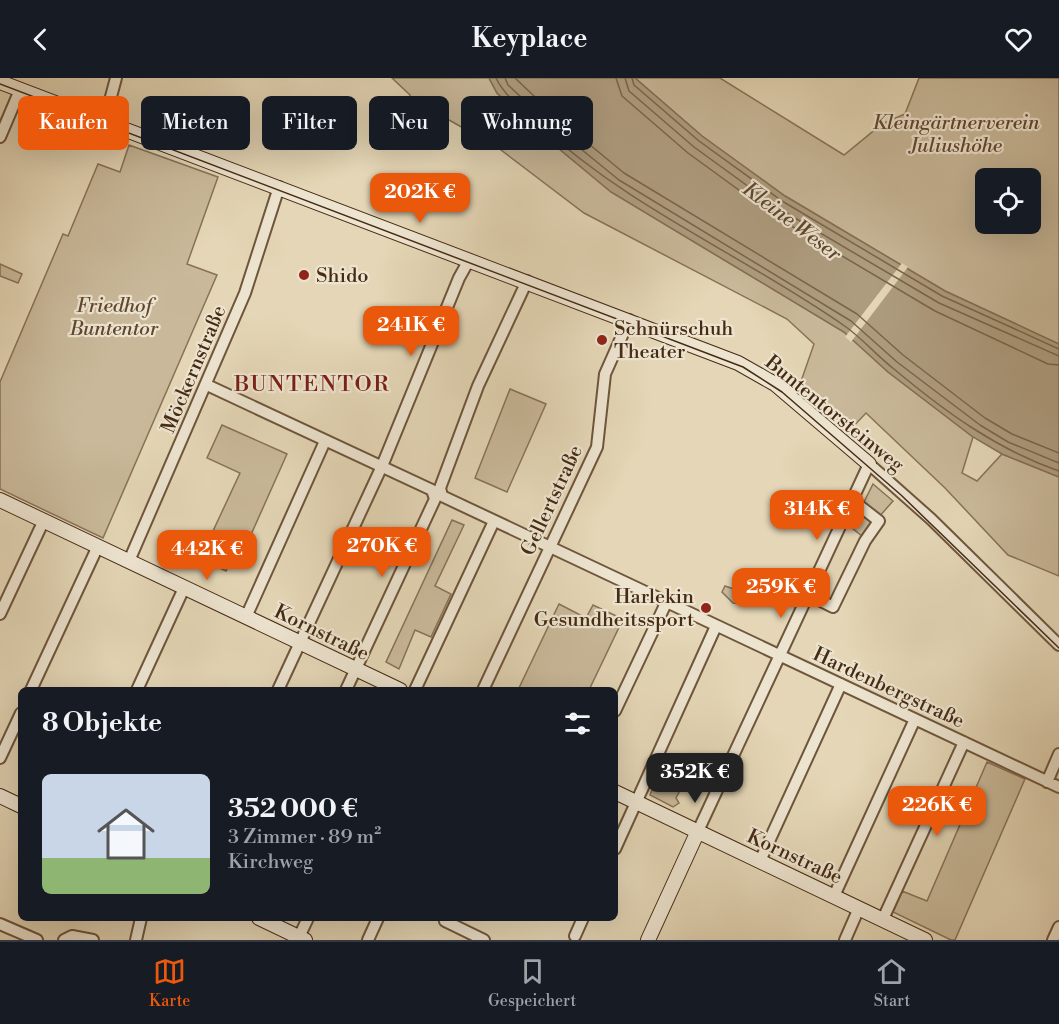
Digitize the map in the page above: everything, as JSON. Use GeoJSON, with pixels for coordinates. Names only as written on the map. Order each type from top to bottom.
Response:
{"type":"FeatureCollection","features":[{"type":"Feature","properties":{"kind":"street"},"geometry":{"type":"LineString","coordinates":[[111,96],[116,78]]}},
{"type":"Feature","properties":{"kind":"street","name":"Buntentorsteinweg"},"geometry":{"type":"LineString","coordinates":[[0,82],[35,96]]}},
{"type":"Feature","properties":{"kind":"street"},"geometry":{"type":"LineString","coordinates":[[1,135],[20,90]]}},
{"type":"Feature","properties":{"kind":"street","name":"Buntentorsteinweg"},"geometry":{"type":"LineString","coordinates":[[129,132],[527,281],[757,372],[790,396],[931,519],[1059,645]]}},
{"type":"Feature","properties":{"kind":"street","name":"Möckernstraße"},"geometry":{"type":"LineString","coordinates":[[129,561],[246,293],[279,187]]}},
{"type":"Feature","properties":{"kind":"street"},"geometry":{"type":"LineString","coordinates":[[279,687],[382,466],[459,278],[469,260]]}},
{"type":"Feature","properties":{"kind":"street"},"geometry":{"type":"LineString","coordinates":[[347,687],[439,497],[440,488],[478,386],[527,281]]}},
{"type":"Feature","properties":{"kind":"street","name":"Gellertstraße"},"geometry":{"type":"LineString","coordinates":[[484,687],[597,447],[605,374],[629,320]]}},
{"type":"Feature","properties":{"kind":"street","name":"Hardenbergstraße"},"geometry":{"type":"LineString","coordinates":[[207,384],[432,490],[439,497],[549,546],[1059,788]]}},
{"type":"Feature","properties":{"kind":"street"},"geometry":{"type":"LineString","coordinates":[[246,616],[325,441]]}},
{"type":"Feature","properties":{"kind":"street"},"geometry":{"type":"LineString","coordinates":[[648,940],[869,464]]}},
{"type":"Feature","properties":{"kind":"street","name":"Kornstraße"},"geometry":{"type":"LineString","coordinates":[[0,500],[394,687]]}},
{"type":"Feature","properties":{"kind":"street"},"geometry":{"type":"LineString","coordinates":[[807,594],[833,607],[865,541],[879,521],[852,500]]}},
{"type":"Feature","properties":{"kind":"street"},"geometry":{"type":"LineString","coordinates":[[0,614],[44,520]]}},
{"type":"Feature","properties":{"kind":"street"},"geometry":{"type":"LineString","coordinates":[[416,687],[494,521]]}},
{"type":"Feature","properties":{"kind":"street"},"geometry":{"type":"LineString","coordinates":[[33,687],[98,546]]}},
{"type":"Feature","properties":{"kind":"street"},"geometry":{"type":"LineString","coordinates":[[138,687],[184,588]]}},
{"type":"Feature","properties":{"kind":"street"},"geometry":{"type":"LineString","coordinates":[[618,705],[666,601]]}},
{"type":"Feature","properties":{"kind":"street"},"geometry":{"type":"LineString","coordinates":[[618,842],[716,626]]}},
{"type":"Feature","properties":{"kind":"street"},"geometry":{"type":"LineString","coordinates":[[760,861],[841,684]]}},
{"type":"Feature","properties":{"kind":"street"},"geometry":{"type":"LineString","coordinates":[[0,758],[18,719]]}},
{"type":"Feature","properties":{"kind":"street"},"geometry":{"type":"LineString","coordinates":[[834,896],[915,719]]}},
{"type":"Feature","properties":{"kind":"street"},"geometry":{"type":"LineString","coordinates":[[883,920],[964,742]]}},
{"type":"Feature","properties":{"kind":"street"},"geometry":{"type":"LineString","coordinates":[[1047,782],[1059,754]]}},
{"type":"Feature","properties":{"kind":"street","name":"Kornstraße"},"geometry":{"type":"LineString","coordinates":[[618,793],[925,940]]}},
{"type":"Feature","properties":{"kind":"street"},"geometry":{"type":"LineString","coordinates":[[0,796],[18,805]]}},
{"type":"Feature","properties":{"kind":"street"},"geometry":{"type":"LineString","coordinates":[[845,940],[859,908]]}},
{"type":"Feature","properties":{"kind":"street"},"geometry":{"type":"LineString","coordinates":[[136,940],[140,921]]}},
{"type":"Feature","properties":{"kind":"street"},"geometry":{"type":"LineString","coordinates":[[263,921],[283,935],[302,939],[307,921]]}},
{"type":"Feature","properties":{"kind":"street"},"geometry":{"type":"LineString","coordinates":[[368,940],[377,921]]}},
{"type":"Feature","properties":{"kind":"street"},"geometry":{"type":"LineString","coordinates":[[445,921],[484,940]]}},
{"type":"Feature","properties":{"kind":"street"},"geometry":{"type":"LineString","coordinates":[[575,936],[582,921]]}},
{"type":"Feature","properties":{"kind":"street"},"geometry":{"type":"LineString","coordinates":[[0,924],[37,940]]}},
{"type":"Feature","properties":{"kind":"street"},"geometry":{"type":"LineString","coordinates":[[1053,940],[1059,927]]}},
{"type":"Feature","properties":{"kind":"street"},"geometry":{"type":"LineString","coordinates":[[64,940],[72,936],[93,940]]}},
{"type":"Feature","properties":{"kind":"green space"},"geometry":{"type":"Polygon","coordinates":[[[392,78],[489,78],[500,96],[461,96],[461,127],[449,120],[449,96],[410,95],[392,78]]]}},
{"type":"Feature","properties":{"kind":"green space","name":"Kleingärtnerverein Juliushöhe"},"geometry":{"type":"Polygon","coordinates":[[[635,78],[720,78],[844,155],[882,124],[905,114],[919,78],[1059,78],[1059,344],[945,291],[785,196],[702,136],[635,78]]]}},
{"type":"Feature","properties":{"kind":"green space","name":"Friedhof Buntentor"},"geometry":{"type":"Polygon","coordinates":[[[129,145],[218,177],[187,264],[217,275],[103,538],[0,489],[0,382],[63,234],[68,236],[98,164],[120,172],[129,145]]]}},
{"type":"Feature","properties":{"kind":"green space"},"geometry":{"type":"Polygon","coordinates":[[[501,150],[560,150],[611,192],[844,332],[888,372],[973,437],[962,473],[977,481],[1002,454],[1059,477],[1059,576],[1008,555],[945,488],[866,413],[848,432],[798,390],[814,344],[787,319],[584,213],[501,150]]]}},
{"type":"Feature","properties":{"kind":"green space"},"geometry":{"type":"Polygon","coordinates":[[[0,264],[22,274],[18,283],[0,276],[0,264]]]}},
{"type":"Feature","properties":{"kind":"green space"},"geometry":{"type":"Polygon","coordinates":[[[510,389],[546,404],[507,492],[475,478],[510,389]]]}},
{"type":"Feature","properties":{"kind":"green space"},"geometry":{"type":"Polygon","coordinates":[[[222,425],[287,454],[237,566],[230,563],[226,571],[200,559],[240,473],[207,458],[222,425]]]}},
{"type":"Feature","properties":{"kind":"green space"},"geometry":{"type":"Polygon","coordinates":[[[873,484],[893,501],[879,517],[863,504],[873,484]]]}},
{"type":"Feature","properties":{"kind":"green space"},"geometry":{"type":"Polygon","coordinates":[[[860,511],[874,521],[863,537],[852,528],[860,511]]]}},
{"type":"Feature","properties":{"kind":"green space"},"geometry":{"type":"Polygon","coordinates":[[[452,520],[464,525],[435,586],[451,594],[431,637],[415,630],[399,669],[386,662],[452,520]]]}},
{"type":"Feature","properties":{"kind":"green space"},"geometry":{"type":"Polygon","coordinates":[[[725,586],[743,592],[747,599],[745,604],[733,603],[722,592],[725,586]]]}},
{"type":"Feature","properties":{"kind":"green space"},"geometry":{"type":"Polygon","coordinates":[[[559,604],[586,618],[593,605],[623,619],[590,687],[519,687],[559,604]]]}},
{"type":"Feature","properties":{"kind":"green space"},"geometry":{"type":"Polygon","coordinates":[[[987,762],[1025,779],[955,940],[951,940],[893,912],[902,891],[927,901],[987,762]]]}},
{"type":"Feature","properties":{"kind":"green space"},"geometry":{"type":"Polygon","coordinates":[[[660,770],[679,779],[682,775],[687,777],[676,798],[679,803],[673,807],[650,795],[660,770]]]}},
{"type":"Feature","properties":{"kind":"water","name":"Kleine Weser"},"geometry":{"type":"Polygon","coordinates":[[[489,78],[635,78],[702,136],[785,196],[945,291],[1059,344],[1059,477],[1002,454],[973,437],[888,372],[844,332],[611,192],[560,150],[593,150],[593,96],[500,96],[489,78]]]}},
{"type":"Feature","properties":{"kind":"pier"},"geometry":{"type":"Polygon","coordinates":[[[902,263],[908,267],[851,342],[845,337],[902,263]]]}},
{"type":"Feature","properties":{"kind":"tram line"},"geometry":{"type":"LineString","coordinates":[[0,84],[743,367],[782,392],[901,495],[1059,648]]}},
{"type":"Feature","properties":{"kind":"place","name":"Shido"},"geometry":{"type":"Point","coordinates":[304,275]}},
{"type":"Feature","properties":{"kind":"place","name":"Schnürschuh Theater"},"geometry":{"type":"Point","coordinates":[602,340]}},
{"type":"Feature","properties":{"kind":"place","name":"Harlekin Gesundheitssport"},"geometry":{"type":"Point","coordinates":[706,608]}},
{"type":"Feature","properties":{"kind":"district","name":"BUNTENTOR"},"geometry":{"type":"Point","coordinates":[312,383]}}]}
